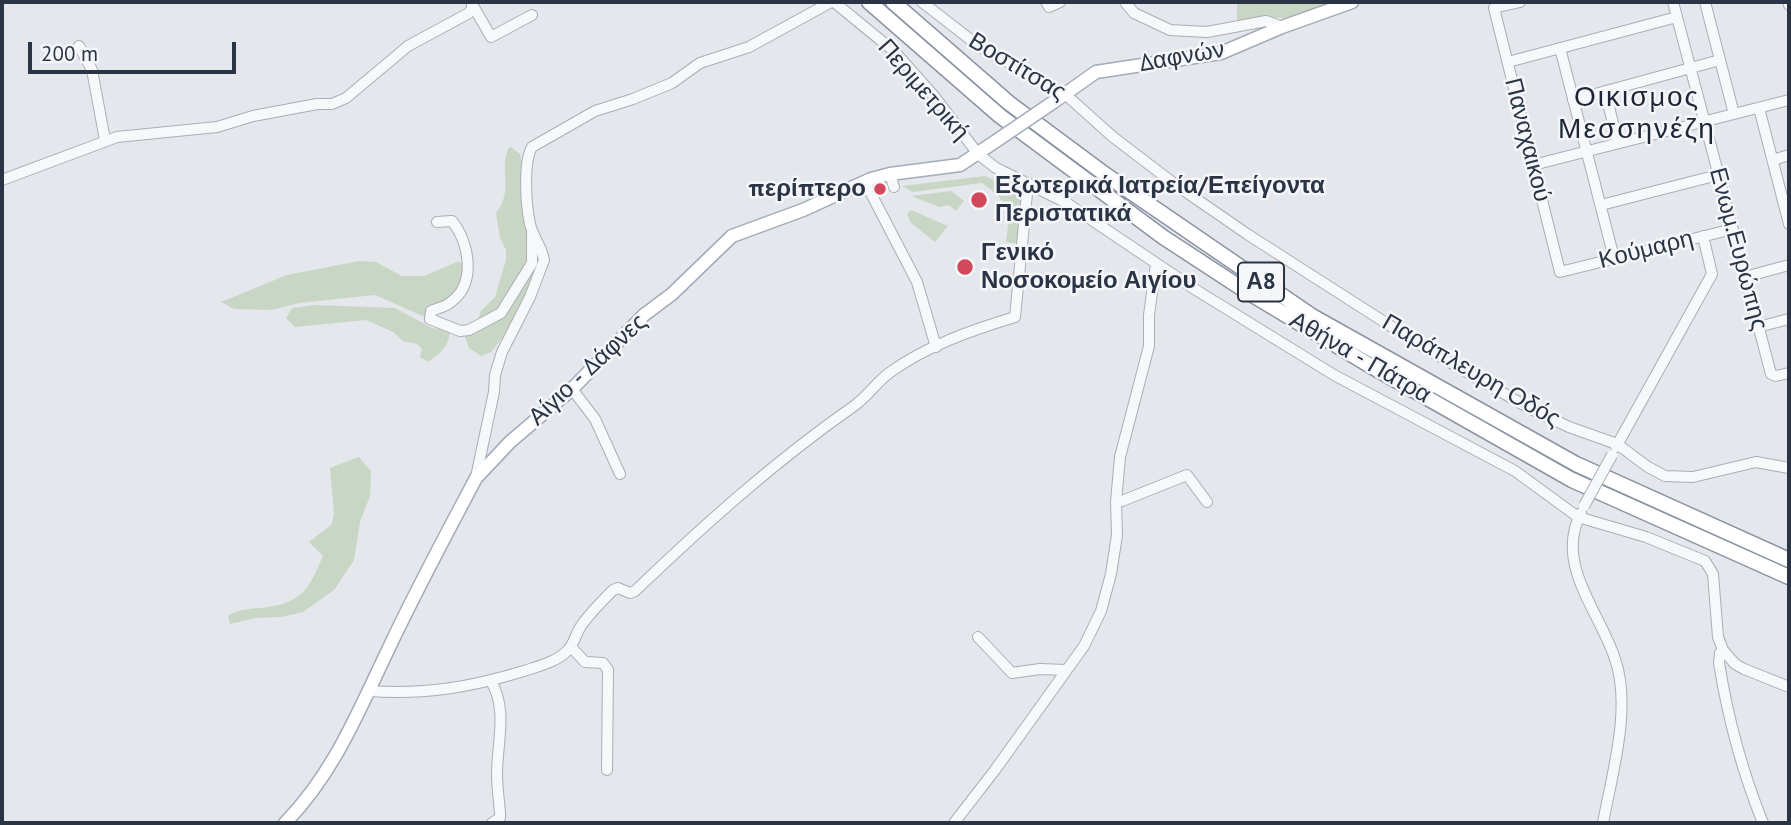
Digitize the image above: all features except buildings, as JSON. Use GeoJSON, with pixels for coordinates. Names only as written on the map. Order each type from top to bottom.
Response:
{"type":"FeatureCollection","features":[{"type":"Feature","properties":{"kind":"highway","name":"Αθήνα - Πάτρα"},"geometry":{"type":"LineString","coordinates":[[869,2],[1000,116],[1163,237],[1241,288],[1369,365],[1572,480],[1789,577]]}},
{"type":"Feature","properties":{"kind":"highway","name":"Αθήνα - Πάτρα"},"geometry":{"type":"LineString","coordinates":[[893,2],[1009,103],[1106,176],[1312,316],[1576,464],[1753,544],[1789,557]]}},
{"type":"Feature","properties":{"kind":"highway"},"geometry":{"type":"LineString","coordinates":[[1746,558],[1789,587]]}},
{"type":"Feature","properties":{"kind":"main road","name":"Δαφνών"},"geometry":{"type":"LineString","coordinates":[[1060,97],[1097,71],[1221,52],[1352,2]]}},
{"type":"Feature","properties":{"kind":"main road","name":"Αίγιο - Δάφνες"},"geometry":{"type":"LineString","coordinates":[[285,823],[324,776],[348,737],[404,617],[476,478],[510,442],[572,389],[644,315],[672,294],[726,240],[746,229],[803,211],[865,182],[892,181],[964,163],[1060,97]]}},
{"type":"Feature","properties":{"kind":"street","name":"Περιμετρική"},"geometry":{"type":"LineString","coordinates":[[833,2],[895,52],[978,154],[996,167],[1071,206],[1156,264],[1334,375],[1515,471],[1578,517],[1646,537],[1705,561],[1713,574],[1718,637],[1723,650],[1719,663],[1730,727],[1763,823]]}},
{"type":"Feature","properties":{"kind":"street"},"geometry":{"type":"LineString","coordinates":[[437,222],[452,221],[461,232],[467,249],[468,267],[458,296],[452,302],[431,311],[430,319],[460,331],[469,330],[501,313],[532,263],[526,166],[527,155],[532,146],[595,111],[671,83],[700,63],[738,52],[764,40],[833,2]]}},
{"type":"Feature","properties":{"kind":"street","name":"Βοστίτσας"},"geometry":{"type":"LineString","coordinates":[[922,2],[981,47],[1060,97],[1176,185]]}},
{"type":"Feature","properties":{"kind":"street"},"geometry":{"type":"LineString","coordinates":[[1046,2],[1049,7],[1060,2]]}},
{"type":"Feature","properties":{"kind":"street"},"geometry":{"type":"LineString","coordinates":[[1125,2],[1133,13],[1170,30],[1208,32],[1266,21],[1282,27]]}},
{"type":"Feature","properties":{"kind":"street","name":"Παναχαικού"},"geometry":{"type":"LineString","coordinates":[[1520,2],[1494,8],[1560,272]]}},
{"type":"Feature","properties":{"kind":"street","name":"Ενωμ.Ευρώπης"},"geometry":{"type":"LineString","coordinates":[[1673,2],[1771,374],[1776,376],[1789,373]]}},
{"type":"Feature","properties":{"kind":"street"},"geometry":{"type":"LineString","coordinates":[[1705,2],[1734,114]]}},
{"type":"Feature","properties":{"kind":"street"},"geometry":{"type":"LineString","coordinates":[[472,3],[491,37],[531,15]]}},
{"type":"Feature","properties":{"kind":"street"},"geometry":{"type":"LineString","coordinates":[[2,180],[105,140],[132,134],[212,128],[253,116],[314,104],[335,104],[408,46],[469,13],[472,3]]}},
{"type":"Feature","properties":{"kind":"street"},"geometry":{"type":"LineString","coordinates":[[1508,62],[1677,17]]}},
{"type":"Feature","properties":{"kind":"street"},"geometry":{"type":"LineString","coordinates":[[79,46],[92,70],[105,140]]}},
{"type":"Feature","properties":{"kind":"street"},"geometry":{"type":"LineString","coordinates":[[1560,48],[1614,258]]}},
{"type":"Feature","properties":{"kind":"street"},"geometry":{"type":"LineString","coordinates":[[1573,100],[1720,60]]}},
{"type":"Feature","properties":{"kind":"street"},"geometry":{"type":"LineString","coordinates":[[1605,91],[1618,143]]}},
{"type":"Feature","properties":{"kind":"street"},"geometry":{"type":"LineString","coordinates":[[1533,165],[1789,100]]}},
{"type":"Feature","properties":{"kind":"street"},"geometry":{"type":"LineString","coordinates":[[1759,108],[1788,211],[1789,225]]}},
{"type":"Feature","properties":{"kind":"street"},"geometry":{"type":"LineString","coordinates":[[1773,160],[1789,156]]}},
{"type":"Feature","properties":{"kind":"street"},"geometry":{"type":"LineString","coordinates":[[1601,205],[1718,174]]}},
{"type":"Feature","properties":{"kind":"street"},"geometry":{"type":"LineString","coordinates":[[865,182],[917,282],[936,347]]}},
{"type":"Feature","properties":{"kind":"street"},"geometry":{"type":"LineString","coordinates":[[369,691],[419,693],[453,689],[544,665],[571,648],[581,625],[613,590],[618,588],[625,593],[635,591],[742,492],[808,438],[860,402],[890,372],[979,327],[1015,317],[1028,183]]}},
{"type":"Feature","properties":{"kind":"street","name":"Παράπλευρη Οδός"},"geometry":{"type":"LineString","coordinates":[[1176,185],[1425,348],[1529,408],[1569,427],[1617,444],[1648,467],[1674,478],[1693,477],[1756,462],[1789,468]]}},
{"type":"Feature","properties":{"kind":"street","name":"Κούμαρη"},"geometry":{"type":"LineString","coordinates":[[1560,272],[1732,229]]}},
{"type":"Feature","properties":{"kind":"street"},"geometry":{"type":"LineString","coordinates":[[476,478],[494,392],[495,375],[502,352],[530,297],[544,260],[532,230]]}},
{"type":"Feature","properties":{"kind":"street"},"geometry":{"type":"LineString","coordinates":[[1602,823],[1616,745],[1621,690],[1614,655],[1583,591],[1576,569],[1573,543],[1578,517],[1712,274],[1703,236]]}},
{"type":"Feature","properties":{"kind":"street"},"geometry":{"type":"LineString","coordinates":[[954,823],[1084,646],[1101,611],[1117,535],[1116,502],[1120,457],[1149,346],[1149,316],[1156,264]]}},
{"type":"Feature","properties":{"kind":"street"},"geometry":{"type":"LineString","coordinates":[[1745,277],[1789,265]]}},
{"type":"Feature","properties":{"kind":"street"},"geometry":{"type":"LineString","coordinates":[[1758,327],[1789,320]]}},
{"type":"Feature","properties":{"kind":"street"},"geometry":{"type":"LineString","coordinates":[[572,389],[595,419],[620,474]]}},
{"type":"Feature","properties":{"kind":"street"},"geometry":{"type":"LineString","coordinates":[[1116,502],[1186,475],[1207,502]]}},
{"type":"Feature","properties":{"kind":"street"},"geometry":{"type":"LineString","coordinates":[[978,637],[1012,673],[1040,669],[1066,670]]}},
{"type":"Feature","properties":{"kind":"street"},"geometry":{"type":"LineString","coordinates":[[571,648],[585,662],[603,663],[608,670],[607,770]]}},
{"type":"Feature","properties":{"kind":"street"},"geometry":{"type":"LineString","coordinates":[[1723,650],[1735,664],[1789,687]]}},
{"type":"Feature","properties":{"kind":"street"},"geometry":{"type":"LineString","coordinates":[[491,681],[496,690],[501,740],[497,777],[500,818],[492,823]]}},
{"type":"Feature","properties":{"kind":"green space"},"geometry":{"type":"Polygon","coordinates":[[[1338,2],[1291,18],[1264,18],[1237,23],[1237,3],[1338,2]]]}},
{"type":"Feature","properties":{"kind":"green space"},"geometry":{"type":"Polygon","coordinates":[[[511,147],[520,154],[540,261],[513,325],[491,352],[481,356],[469,348],[464,334],[476,324],[481,311],[495,297],[506,260],[496,213],[504,197],[506,158],[511,147]]]}},
{"type":"Feature","properties":{"kind":"green space"},"geometry":{"type":"Polygon","coordinates":[[[985,176],[1023,193],[1018,244],[1006,242],[1006,208],[997,195],[982,183],[913,192],[902,186],[985,176]]]}},
{"type":"Feature","properties":{"kind":"green space"},"geometry":{"type":"Polygon","coordinates":[[[951,191],[964,201],[956,211],[949,205],[939,207],[911,196],[951,191]]]}},
{"type":"Feature","properties":{"kind":"green space"},"geometry":{"type":"Polygon","coordinates":[[[911,210],[948,226],[935,242],[911,223],[907,214],[911,210]]]}},
{"type":"Feature","properties":{"kind":"green space"},"geometry":{"type":"Polygon","coordinates":[[[359,261],[376,262],[402,276],[424,276],[457,262],[464,263],[456,291],[425,317],[375,295],[299,303],[271,310],[234,309],[221,302],[287,275],[359,261]]]}},
{"type":"Feature","properties":{"kind":"green space"},"geometry":{"type":"Polygon","coordinates":[[[314,305],[395,308],[432,328],[450,332],[449,338],[443,350],[428,362],[420,357],[422,349],[417,344],[403,341],[393,332],[366,320],[295,327],[286,318],[292,308],[314,305]]]}},
{"type":"Feature","properties":{"kind":"green space"},"geometry":{"type":"Polygon","coordinates":[[[359,457],[371,471],[370,496],[360,522],[354,560],[334,590],[303,612],[230,624],[228,616],[232,614],[285,603],[301,594],[307,587],[323,556],[309,542],[332,524],[334,513],[330,468],[359,457]]]}},
{"type":"Feature","properties":{"kind":"place","name":"περίπτερο"},"geometry":{"type":"Point","coordinates":[880,189]}},
{"type":"Feature","properties":{"kind":"place","name":"Εξωτερικά Ιατρεία/Επείγοντα Περιστατικά"},"geometry":{"type":"Point","coordinates":[979,200]}},
{"type":"Feature","properties":{"kind":"place","name":"Γενικό Νοσοκομείο Αιγίου"},"geometry":{"type":"Point","coordinates":[965,267]}},
{"type":"Feature","properties":{"kind":"district","name":"Οικισμος Μεσσηνέζη"},"geometry":{"type":"Point","coordinates":[1637,114]}}]}
